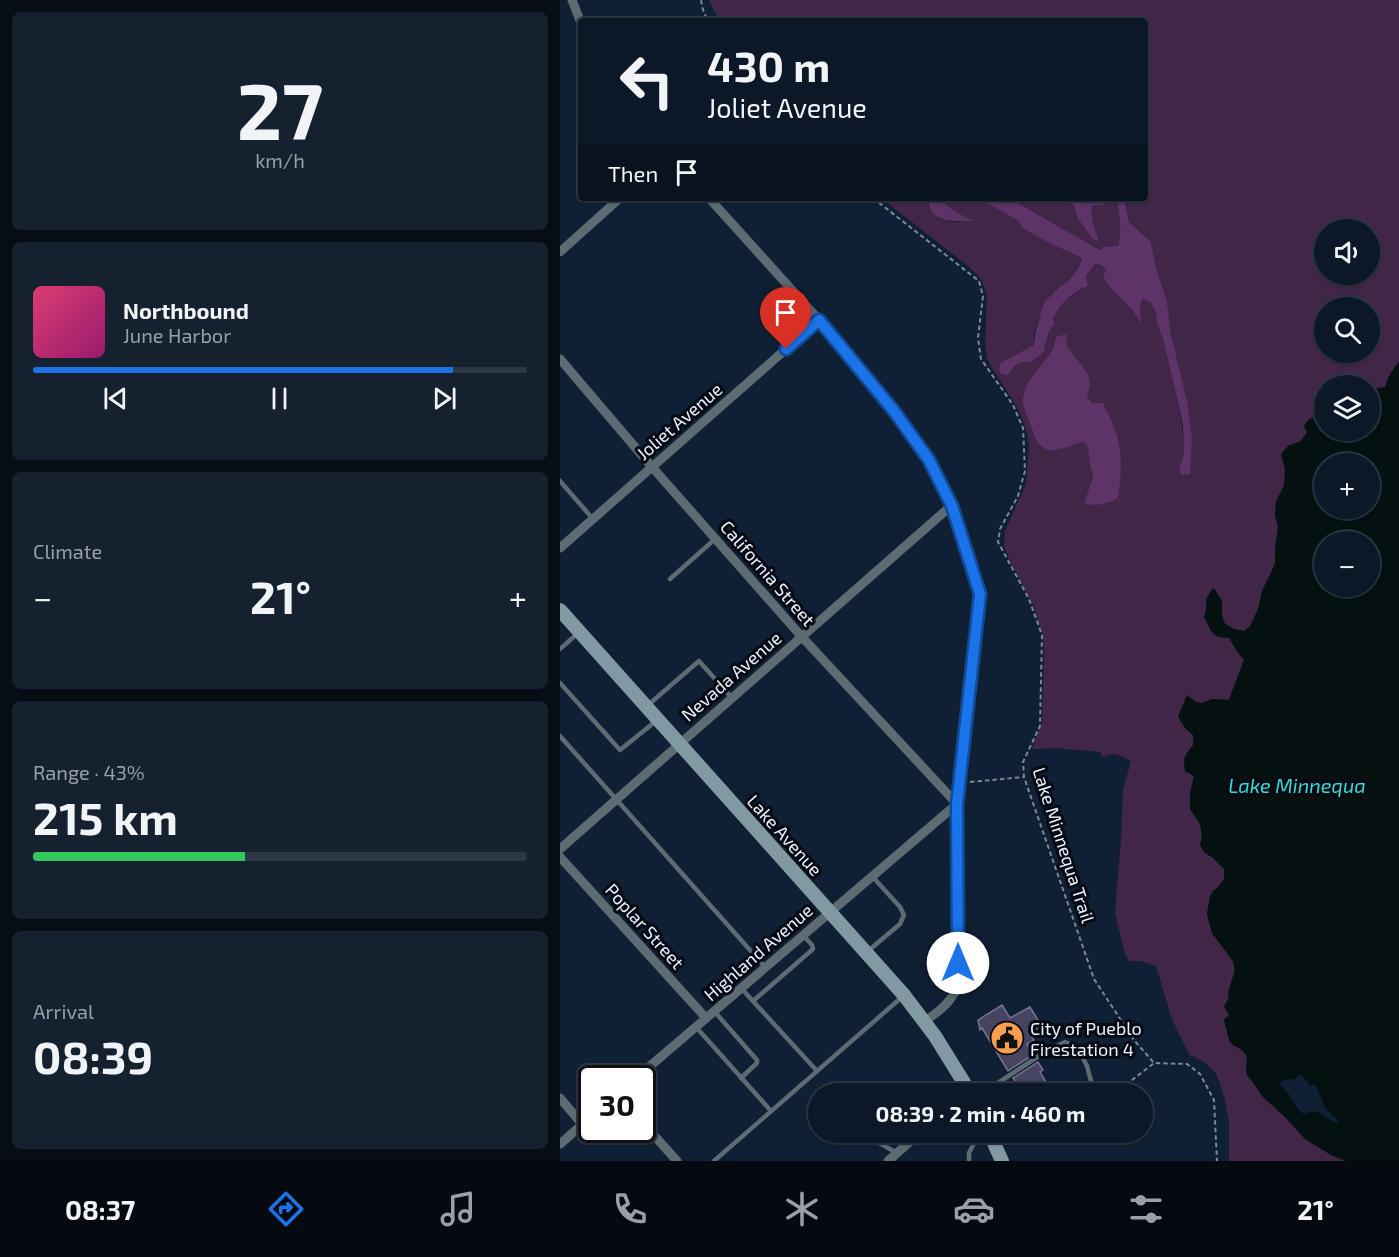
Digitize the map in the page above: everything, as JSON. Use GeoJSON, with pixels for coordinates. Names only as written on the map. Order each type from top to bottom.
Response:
{"type":"FeatureCollection","features":[{"type":"Feature","properties":{"kind":"main road","name":"Lake Avenue"},"geometry":{"type":"LineString","coordinates":[[560,610],[904,995],[965,1083]]}},
{"type":"Feature","properties":{"kind":"main road"},"geometry":{"type":"LineString","coordinates":[[994,1143],[1002,1161]]}},
{"type":"Feature","properties":{"kind":"street"},"geometry":{"type":"LineString","coordinates":[[572,0],[579,18]]}},
{"type":"Feature","properties":{"kind":"street"},"geometry":{"type":"LineString","coordinates":[[560,252],[617,201]]}},
{"type":"Feature","properties":{"kind":"street"},"geometry":{"type":"LineString","coordinates":[[712,201],[819,320],[900,419],[929,460],[952,506],[980,594],[957,804],[958,986],[952,998],[924,1022]]}},
{"type":"Feature","properties":{"kind":"street","name":"Joliet Avenue"},"geometry":{"type":"LineString","coordinates":[[560,548],[819,320]]}},
{"type":"Feature","properties":{"kind":"street","name":"California Street"},"geometry":{"type":"LineString","coordinates":[[560,359],[802,637],[957,804]]}},
{"type":"Feature","properties":{"kind":"street","name":"Nevada Avenue"},"geometry":{"type":"LineString","coordinates":[[560,849],[952,506]]}},
{"type":"Feature","properties":{"kind":"street","name":"Highland Avenue"},"geometry":{"type":"LineString","coordinates":[[651,1065],[957,804]]}},
{"type":"Feature","properties":{"kind":"street","name":"Poplar Street"},"geometry":{"type":"LineString","coordinates":[[560,857],[706,1018]]}},
{"type":"Feature","properties":{"kind":"street"},"geometry":{"type":"LineString","coordinates":[[560,1098],[578,1119]]}},
{"type":"Feature","properties":{"kind":"street"},"geometry":{"type":"LineString","coordinates":[[560,1144],[578,1128]]}},
{"type":"Feature","properties":{"kind":"street"},"geometry":{"type":"LineString","coordinates":[[656,1138],[677,1161]]}},
{"type":"Feature","properties":{"kind":"street"},"geometry":{"type":"LineString","coordinates":[[888,1161],[909,1143]]}},
{"type":"Feature","properties":{"kind":"lane"},"geometry":{"type":"LineString","coordinates":[[560,481],[593,519]]}},
{"type":"Feature","properties":{"kind":"lane"},"geometry":{"type":"LineString","coordinates":[[670,579],[715,539]]}},
{"type":"Feature","properties":{"kind":"lane"},"geometry":{"type":"LineString","coordinates":[[560,649],[580,632]]}},
{"type":"Feature","properties":{"kind":"lane"},"geometry":{"type":"LineString","coordinates":[[646,707],[699,661],[732,698]]}},
{"type":"Feature","properties":{"kind":"lane"},"geometry":{"type":"LineString","coordinates":[[560,683],[620,750],[658,720]]}},
{"type":"Feature","properties":{"kind":"lane"},"geometry":{"type":"LineString","coordinates":[[560,736],[765,967]]}},
{"type":"Feature","properties":{"kind":"lane"},"geometry":{"type":"LineString","coordinates":[[866,953],[900,924],[904,915],[900,907],[872,876]]}},
{"type":"Feature","properties":{"kind":"lane"},"geometry":{"type":"LineString","coordinates":[[753,1001],[813,949],[803,935]]}},
{"type":"Feature","properties":{"kind":"lane"},"geometry":{"type":"LineString","coordinates":[[741,988],[817,1071]]}},
{"type":"Feature","properties":{"kind":"lane"},"geometry":{"type":"LineString","coordinates":[[714,1161],[904,995]]}},
{"type":"Feature","properties":{"kind":"lane"},"geometry":{"type":"LineString","coordinates":[[714,1011],[757,1059],[757,1063],[741,1078]]}},
{"type":"Feature","properties":{"kind":"lane"},"geometry":{"type":"LineString","coordinates":[[696,1027],[771,1111]]}},
{"type":"Feature","properties":{"kind":"lane"},"geometry":{"type":"LineString","coordinates":[[990,1083],[1066,1042],[1077,1047],[1087,1066],[1090,1083]]}},
{"type":"Feature","properties":{"kind":"lane"},"geometry":{"type":"LineString","coordinates":[[880,1143],[898,1153]]}},
{"type":"Feature","properties":{"kind":"lane"},"geometry":{"type":"LineString","coordinates":[[969,1161],[969,1153],[974,1143]]}},
{"type":"Feature","properties":{"kind":"path"},"geometry":{"type":"LineString","coordinates":[[701,0],[707,18]]}},
{"type":"Feature","properties":{"kind":"path","name":"Lake Minnequa Trail"},"geometry":{"type":"LineString","coordinates":[[877,201],[979,281],[983,296],[978,338],[981,358],[1013,405],[1022,428],[1025,471],[1018,496],[1000,529],[998,542],[1029,599],[1042,635],[1040,726],[1023,762],[1024,777],[1094,979],[1134,1040],[1154,1062]]}},
{"type":"Feature","properties":{"kind":"path"},"geometry":{"type":"LineString","coordinates":[[959,783],[1024,777]]}},
{"type":"Feature","properties":{"kind":"path"},"geometry":{"type":"LineString","coordinates":[[1128,1083],[1154,1062],[1187,1064],[1200,1074],[1214,1100],[1217,1161]]}},
{"type":"Feature","properties":{"kind":"shaded area"},"geometry":{"type":"Polygon","coordinates":[[[709,0],[1399,0],[1399,362],[1391,373],[1386,387],[1380,388],[1380,375],[1314,375],[1314,422],[1301,441],[1288,446],[1284,485],[1276,502],[1275,515],[1278,527],[1275,564],[1262,591],[1258,609],[1250,627],[1244,631],[1225,624],[1222,615],[1222,601],[1206,597],[1207,620],[1211,631],[1219,637],[1229,637],[1244,660],[1229,700],[1213,699],[1202,703],[1196,702],[1185,728],[1193,735],[1193,745],[1184,757],[1185,771],[1194,776],[1190,794],[1190,809],[1200,824],[1204,852],[1224,869],[1224,879],[1210,897],[1207,914],[1212,933],[1233,961],[1235,971],[1228,1000],[1224,1006],[1229,1015],[1224,1020],[1229,1040],[1247,1056],[1247,1075],[1262,1096],[1305,1139],[1331,1155],[1346,1161],[1229,1161],[1229,1123],[1217,1075],[1206,1063],[1190,1055],[1172,1019],[1156,966],[1141,961],[1130,961],[1125,955],[1115,913],[1123,790],[1131,761],[1112,754],[1102,757],[1101,752],[1056,748],[1032,749],[1042,721],[1043,637],[1034,607],[1004,546],[1005,531],[1026,484],[1029,445],[1026,429],[1017,407],[987,358],[985,343],[987,295],[981,279],[968,266],[885,201],[927,201],[939,218],[952,222],[971,221],[942,201],[985,201],[1017,220],[1024,229],[1082,259],[1075,273],[1050,295],[1034,332],[1034,345],[1001,362],[1014,366],[1045,344],[1046,335],[1055,323],[1053,320],[1056,314],[1067,300],[1088,286],[1086,276],[1095,264],[1107,269],[1110,287],[1133,311],[1140,323],[1140,305],[1143,297],[1151,303],[1157,312],[1157,323],[1163,339],[1182,424],[1184,452],[1179,470],[1189,474],[1167,301],[1156,268],[1151,242],[1129,222],[1125,201],[1148,201],[1148,18],[718,18],[709,0]],[[1055,343],[1044,363],[1030,380],[1023,399],[1024,410],[1037,441],[1049,451],[1065,448],[1083,440],[1088,447],[1093,477],[1084,503],[1110,503],[1092,403],[1086,397],[1090,384],[1067,346],[1055,343]]]}},
{"type":"Feature","properties":{"kind":"shaded area"},"geometry":{"type":"Polygon","coordinates":[[[928,201],[942,201],[954,211],[973,221],[950,221],[937,217],[929,206],[928,201]]]}},
{"type":"Feature","properties":{"kind":"shaded area"},"geometry":{"type":"Polygon","coordinates":[[[985,201],[1014,201],[1100,250],[1104,247],[1118,246],[1120,222],[1117,201],[1125,201],[1129,222],[1151,242],[1156,268],[1167,301],[1171,335],[1187,401],[1192,439],[1190,474],[1182,475],[1179,470],[1184,452],[1183,424],[1156,312],[1151,303],[1143,298],[1140,306],[1141,324],[1133,311],[1103,277],[1106,269],[1100,265],[1095,264],[1086,276],[1088,286],[1071,295],[1056,313],[1053,319],[1055,323],[1047,337],[1044,352],[1030,362],[1014,366],[1008,375],[1001,374],[999,368],[1001,362],[1034,345],[1036,328],[1045,302],[1075,273],[1082,259],[1024,229],[1017,220],[985,201]]]}},
{"type":"Feature","properties":{"kind":"shaded area"},"geometry":{"type":"Polygon","coordinates":[[[1014,201],[1068,201],[1074,206],[1078,219],[1093,239],[1098,241],[1091,206],[1103,205],[1104,201],[1117,201],[1120,222],[1118,246],[1100,250],[1014,201]]]}},
{"type":"Feature","properties":{"kind":"shaded area"},"geometry":{"type":"Polygon","coordinates":[[[1068,201],[1104,201],[1103,205],[1091,206],[1099,242],[1093,239],[1078,219],[1074,206],[1068,201]]]}},
{"type":"Feature","properties":{"kind":"shaded area"},"geometry":{"type":"Polygon","coordinates":[[[1066,334],[1067,346],[1088,374],[1090,384],[1087,397],[1092,403],[1103,403],[1118,441],[1121,466],[1118,498],[1110,502],[1093,505],[1084,503],[1093,477],[1088,447],[1083,441],[1065,448],[1049,451],[1045,449],[1035,438],[1023,406],[1028,383],[1050,354],[1056,337],[1066,334]]]}},
{"type":"Feature","properties":{"kind":"water","name":"Lake Minnequa"},"geometry":{"type":"Polygon","coordinates":[[[1399,362],[1399,1161],[1346,1161],[1331,1155],[1305,1139],[1262,1096],[1247,1075],[1247,1056],[1229,1040],[1224,1020],[1229,1015],[1224,1006],[1228,1000],[1235,971],[1233,961],[1212,933],[1207,914],[1210,897],[1224,879],[1224,869],[1204,852],[1200,845],[1202,836],[1200,824],[1190,809],[1190,794],[1194,776],[1185,771],[1184,767],[1185,757],[1193,745],[1193,735],[1178,717],[1187,695],[1196,702],[1202,703],[1213,699],[1229,700],[1244,659],[1229,638],[1219,637],[1212,632],[1204,617],[1207,598],[1214,588],[1222,601],[1222,615],[1225,624],[1244,631],[1250,626],[1258,609],[1262,591],[1275,564],[1278,527],[1275,515],[1276,502],[1284,485],[1285,470],[1281,454],[1288,446],[1301,441],[1307,432],[1304,426],[1309,419],[1314,417],[1314,441],[1380,441],[1380,388],[1385,387],[1389,376],[1399,362]],[[1300,1075],[1293,1080],[1280,1082],[1295,1105],[1304,1114],[1318,1112],[1337,1123],[1338,1120],[1326,1109],[1315,1085],[1309,1085],[1300,1075]]]}},
{"type":"Feature","properties":{"kind":"building"},"geometry":{"type":"Polygon","coordinates":[[[1002,1005],[1010,1018],[1030,1007],[1041,1025],[1030,1034],[1034,1040],[1027,1044],[1034,1054],[1008,1071],[982,1028],[980,1030],[978,1020],[1002,1005]]]}},
{"type":"Feature","properties":{"kind":"building"},"geometry":{"type":"Polygon","coordinates":[[[1038,1062],[1043,1070],[1040,1072],[1046,1082],[1016,1083],[1013,1078],[1038,1062]]]}},
{"type":"Feature","properties":{"kind":"place","name":"City of Pueblo Firestation 4"},"geometry":{"type":"Point","coordinates":[1007,1038]}},
{"type":"Feature","properties":{"kind":"route"},"geometry":{"type":"LineString","coordinates":[[786,349],[819,320],[894,411],[929,460],[952,506],[980,594],[957,804],[958,963]]}}]}
